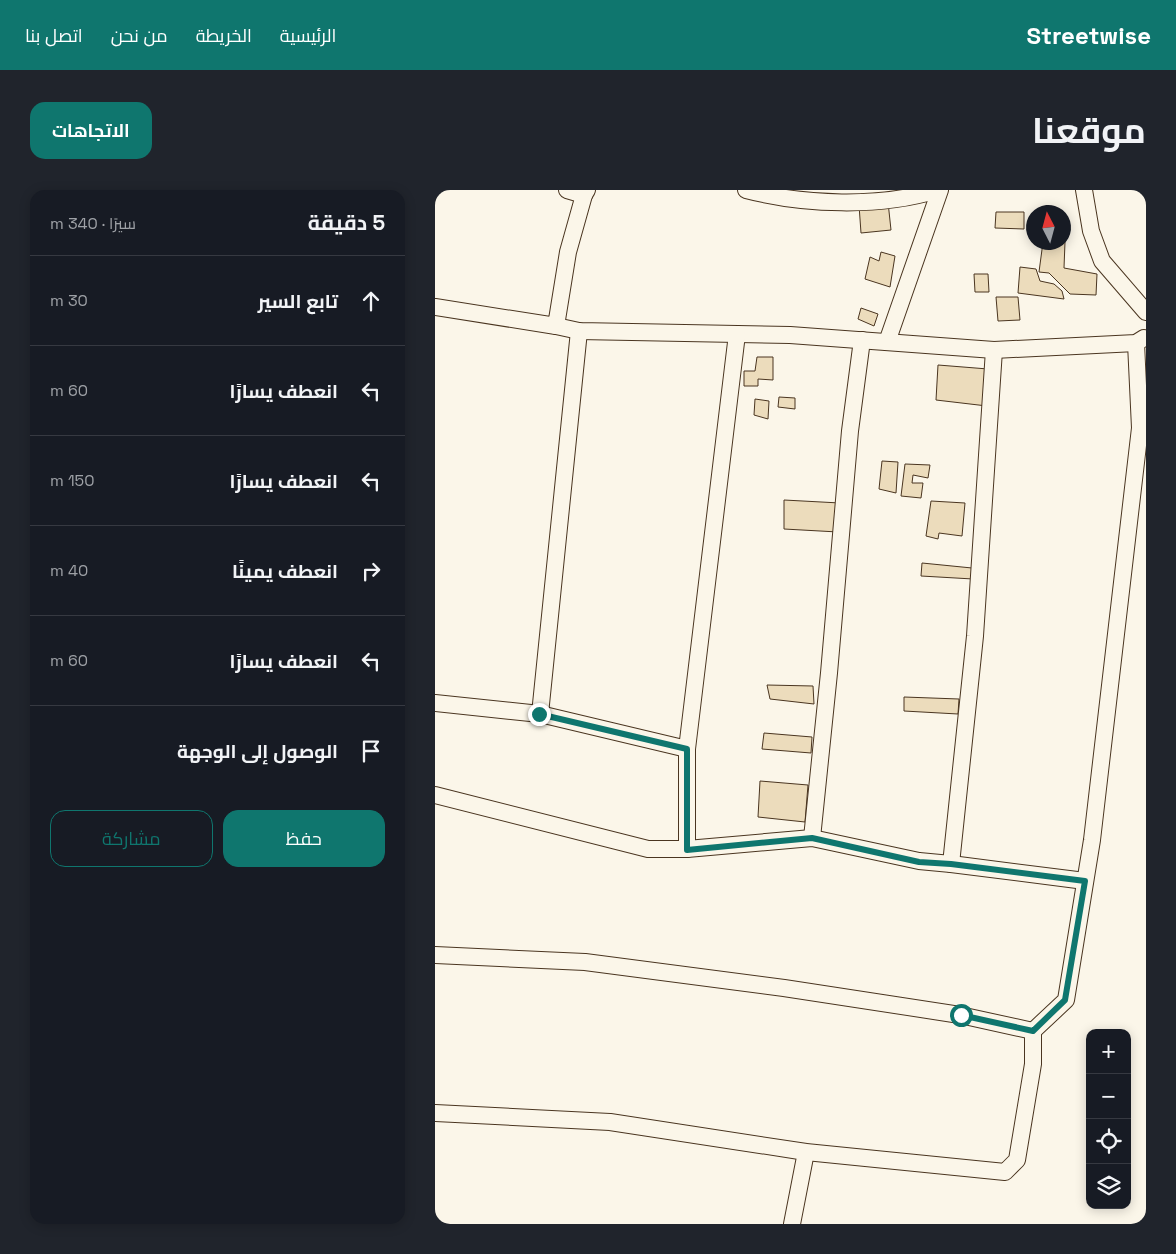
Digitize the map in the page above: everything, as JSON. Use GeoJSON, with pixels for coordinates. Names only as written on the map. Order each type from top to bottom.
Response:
{"type":"FeatureCollection","features":[{"type":"Feature","properties":{"kind":"street"},"geometry":{"type":"LineString","coordinates":[[556,326],[568,252],[586,192],[567,190]]}},
{"type":"Feature","properties":{"kind":"street"},"geometry":{"type":"LineString","coordinates":[[747,190],[776,198],[852,203],[919,196],[939,190]]}},
{"type":"Feature","properties":{"kind":"street"},"geometry":{"type":"LineString","coordinates":[[887,342],[939,190]]}},
{"type":"Feature","properties":{"kind":"street"},"geometry":{"type":"LineString","coordinates":[[1084,190],[1091,231],[1101,261],[1146,312]]}},
{"type":"Feature","properties":{"kind":"street"},"geometry":{"type":"LineString","coordinates":[[435,307],[579,331],[789,335],[994,350],[1141,340],[1140,428],[1092,840],[1065,1000],[1033,1031],[1033,1064],[1017,1160],[1005,1172],[806,1152],[609,1122],[435,1113]]}},
{"type":"Feature","properties":{"kind":"street"},"geometry":{"type":"LineString","coordinates":[[539,714],[579,331]]}},
{"type":"Feature","properties":{"kind":"street"},"geometry":{"type":"LineString","coordinates":[[687,850],[687,749],[737,334]]}},
{"type":"Feature","properties":{"kind":"street"},"geometry":{"type":"LineString","coordinates":[[812,838],[850,431],[862,340]]}},
{"type":"Feature","properties":{"kind":"street"},"geometry":{"type":"LineString","coordinates":[[951,864],[975,636],[994,350]]}},
{"type":"Feature","properties":{"kind":"street"},"geometry":{"type":"LineString","coordinates":[[435,703],[539,714],[687,749]]}},
{"type":"Feature","properties":{"kind":"street"},"geometry":{"type":"LineString","coordinates":[[435,795],[648,849],[687,850],[812,838],[919,862],[951,864],[1085,881]]}},
{"type":"Feature","properties":{"kind":"street"},"geometry":{"type":"LineString","coordinates":[[435,955],[585,962],[784,988],[961,1015],[1033,1031]]}},
{"type":"Feature","properties":{"kind":"street"},"geometry":{"type":"LineString","coordinates":[[792,1224],[806,1152]]}},
{"type":"Feature","properties":{"kind":"building"},"geometry":{"type":"Polygon","coordinates":[[[888,202],[891,230],[861,233],[859,205],[888,202]]]}},
{"type":"Feature","properties":{"kind":"building"},"geometry":{"type":"Polygon","coordinates":[[[996,212],[1024,212],[1024,229],[995,228],[996,212]]]}},
{"type":"Feature","properties":{"kind":"building"},"geometry":{"type":"Polygon","coordinates":[[[1042,250],[1065,250],[1064,268],[1097,274],[1096,295],[1070,294],[1049,273],[1039,272],[1042,250]]]}},
{"type":"Feature","properties":{"kind":"building"},"geometry":{"type":"Polygon","coordinates":[[[881,252],[895,256],[890,287],[865,279],[870,257],[879,261],[881,252]]]}},
{"type":"Feature","properties":{"kind":"building"},"geometry":{"type":"Polygon","coordinates":[[[1020,267],[1036,269],[1040,281],[1054,284],[1062,291],[1064,299],[1018,293],[1020,267]]]}},
{"type":"Feature","properties":{"kind":"building"},"geometry":{"type":"Polygon","coordinates":[[[974,274],[988,274],[989,292],[975,292],[974,274]]]}},
{"type":"Feature","properties":{"kind":"building"},"geometry":{"type":"Polygon","coordinates":[[[996,297],[1018,297],[1020,320],[998,321],[996,297]]]}},
{"type":"Feature","properties":{"kind":"building"},"geometry":{"type":"Polygon","coordinates":[[[861,308],[878,314],[874,326],[858,319],[861,308]]]}},
{"type":"Feature","properties":{"kind":"building"},"geometry":{"type":"Polygon","coordinates":[[[757,357],[773,357],[773,380],[758,379],[758,386],[744,386],[744,371],[755,371],[757,357]]]}},
{"type":"Feature","properties":{"kind":"building"},"geometry":{"type":"Polygon","coordinates":[[[938,365],[988,369],[987,406],[936,400],[938,365]]]}},
{"type":"Feature","properties":{"kind":"building"},"geometry":{"type":"Polygon","coordinates":[[[779,397],[795,398],[795,409],[778,407],[779,397]]]}},
{"type":"Feature","properties":{"kind":"building"},"geometry":{"type":"Polygon","coordinates":[[[755,399],[769,401],[768,419],[754,415],[755,399]]]}},
{"type":"Feature","properties":{"kind":"building"},"geometry":{"type":"Polygon","coordinates":[[[882,461],[898,462],[896,493],[879,489],[882,461]]]}},
{"type":"Feature","properties":{"kind":"building"},"geometry":{"type":"Polygon","coordinates":[[[905,464],[930,465],[928,478],[913,475],[912,483],[923,483],[921,498],[901,496],[905,464]]]}},
{"type":"Feature","properties":{"kind":"building"},"geometry":{"type":"Polygon","coordinates":[[[784,500],[840,503],[838,532],[784,529],[784,500]]]}},
{"type":"Feature","properties":{"kind":"building"},"geometry":{"type":"Polygon","coordinates":[[[931,501],[965,503],[962,536],[939,533],[938,539],[926,536],[931,501]]]}},
{"type":"Feature","properties":{"kind":"building"},"geometry":{"type":"Polygon","coordinates":[[[922,563],[972,568],[973,579],[921,576],[922,563]]]}},
{"type":"Feature","properties":{"kind":"building"},"geometry":{"type":"Polygon","coordinates":[[[767,685],[813,686],[814,704],[770,699],[767,685]]]}},
{"type":"Feature","properties":{"kind":"building"},"geometry":{"type":"Polygon","coordinates":[[[904,697],[959,699],[958,714],[904,711],[904,697]]]}},
{"type":"Feature","properties":{"kind":"building"},"geometry":{"type":"Polygon","coordinates":[[[764,733],[812,737],[811,753],[762,749],[764,733]]]}},
{"type":"Feature","properties":{"kind":"building"},"geometry":{"type":"Polygon","coordinates":[[[760,781],[808,785],[805,822],[758,817],[760,781]]]}},
{"type":"Feature","properties":{"kind":"route"},"geometry":{"type":"LineString","coordinates":[[539,714],[687,749],[687,850],[812,838],[919,862],[951,864],[1085,881],[1065,1000],[1033,1031],[961,1015]]}}]}
